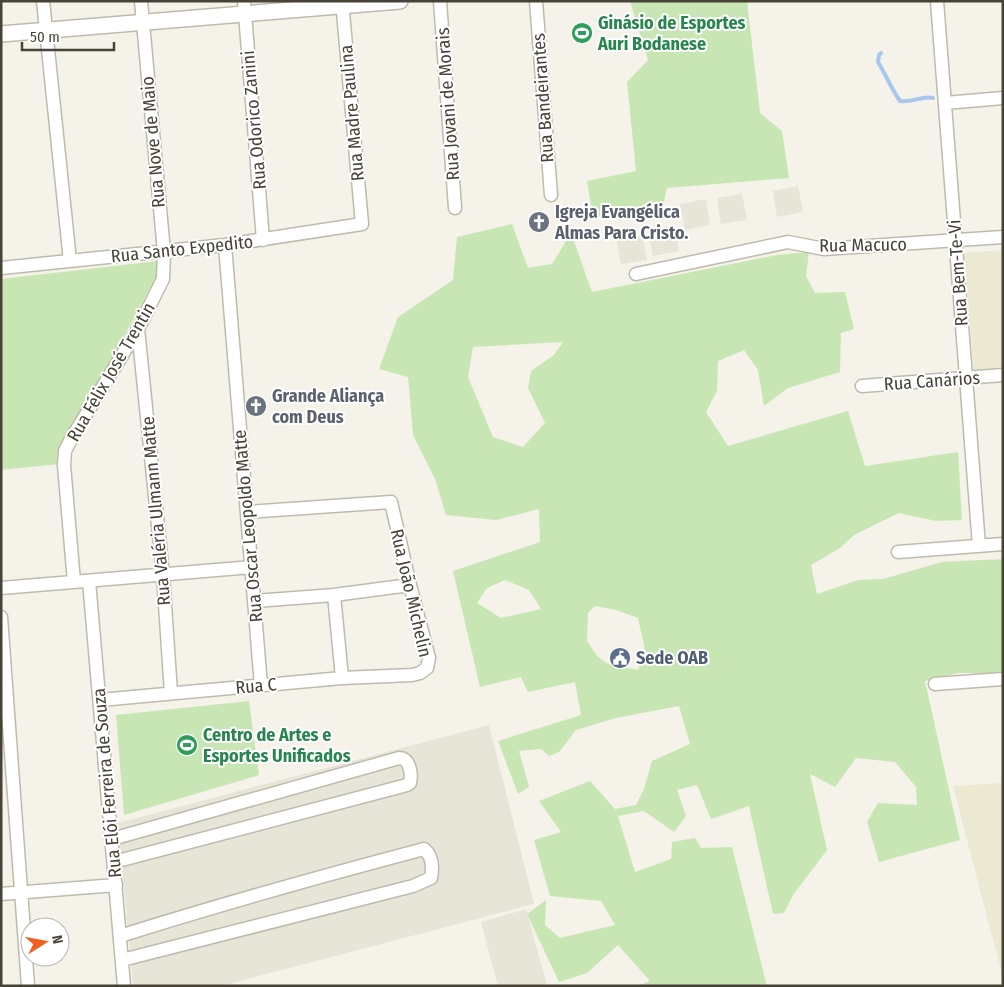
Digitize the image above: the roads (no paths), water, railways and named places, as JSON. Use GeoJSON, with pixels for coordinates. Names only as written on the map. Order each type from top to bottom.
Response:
{"type":"FeatureCollection","features":[{"type":"Feature","properties":{"kind":"street"},"geometry":{"type":"LineString","coordinates":[[43,1],[70,261]]}},
{"type":"Feature","properties":{"kind":"street","name":"Rua Nove de Maio"},"geometry":{"type":"LineString","coordinates":[[141,1],[164,252]]}},
{"type":"Feature","properties":{"kind":"street"},"geometry":{"type":"LineString","coordinates":[[1,34],[142,23],[245,8],[400,1]]}},
{"type":"Feature","properties":{"kind":"street","name":"Rua Jovani de Morais"},"geometry":{"type":"LineString","coordinates":[[440,1],[455,208]]}},
{"type":"Feature","properties":{"kind":"street","name":"Rua Bandeirantes"},"geometry":{"type":"LineString","coordinates":[[536,1],[551,195]]}},
{"type":"Feature","properties":{"kind":"street","name":"Rua Bem-Te-Vi"},"geometry":{"type":"LineString","coordinates":[[937,1],[979,546]]}},
{"type":"Feature","properties":{"kind":"street","name":"Rua Madre Paulina"},"geometry":{"type":"LineString","coordinates":[[342,4],[362,224]]}},
{"type":"Feature","properties":{"kind":"street","name":"Rua Odorico Zanini"},"geometry":{"type":"LineString","coordinates":[[245,8],[263,240]]}},
{"type":"Feature","properties":{"kind":"street"},"geometry":{"type":"LineString","coordinates":[[945,103],[1003,98]]}},
{"type":"Feature","properties":{"kind":"street","name":"Rua Santo Expedito"},"geometry":{"type":"LineString","coordinates":[[1,268],[225,245],[362,224]]}},
{"type":"Feature","properties":{"kind":"street","name":"Rua Macuco"},"geometry":{"type":"LineString","coordinates":[[636,274],[788,242],[824,248],[1003,237]]}},
{"type":"Feature","properties":{"kind":"street","name":"Rua Oscar Leopoldo Matte"},"geometry":{"type":"LineString","coordinates":[[225,245],[261,686]]}},
{"type":"Feature","properties":{"kind":"street","name":"Rua Félix José Trentin"},"geometry":{"type":"LineString","coordinates":[[74,582],[64,465],[65,451],[138,329],[163,279],[164,252]]}},
{"type":"Feature","properties":{"kind":"street","name":"Rua Valéria Ulmann Matte"},"geometry":{"type":"LineString","coordinates":[[138,329],[163,575],[171,693]]}},
{"type":"Feature","properties":{"kind":"street","name":"Rua Canários"},"geometry":{"type":"LineString","coordinates":[[862,386],[1003,375]]}},
{"type":"Feature","properties":{"kind":"street","name":"Rua João Michelin"},"geometry":{"type":"LineString","coordinates":[[248,512],[391,502],[429,658],[427,668],[420,673],[412,674]]}},
{"type":"Feature","properties":{"kind":"street"},"geometry":{"type":"LineString","coordinates":[[898,552],[1003,544]]}},
{"type":"Feature","properties":{"kind":"street"},"geometry":{"type":"LineString","coordinates":[[1,588],[252,568]]}},
{"type":"Feature","properties":{"kind":"street","name":"Rua Elói Ferreira de Souza"},"geometry":{"type":"LineString","coordinates":[[89,581],[124,986]]}},
{"type":"Feature","properties":{"kind":"street"},"geometry":{"type":"LineString","coordinates":[[255,601],[334,595],[410,585]]}},
{"type":"Feature","properties":{"kind":"street"},"geometry":{"type":"LineString","coordinates":[[334,595],[342,678]]}},
{"type":"Feature","properties":{"kind":"street"},"geometry":{"type":"LineString","coordinates":[[1,618],[28,986]]}},
{"type":"Feature","properties":{"kind":"street","name":"Rua C"},"geometry":{"type":"LineString","coordinates":[[100,700],[342,678],[412,674]]}},
{"type":"Feature","properties":{"kind":"street"},"geometry":{"type":"LineString","coordinates":[[935,684],[1003,679]]}},
{"type":"Feature","properties":{"kind":"street"},"geometry":{"type":"LineString","coordinates":[[112,839],[400,758],[407,760],[410,770],[411,779],[407,785],[114,862]]}},
{"type":"Feature","properties":{"kind":"street"},"geometry":{"type":"LineString","coordinates":[[120,936],[200,910],[312,878],[424,849],[430,854],[433,870],[432,878],[413,886],[122,960]]}},
{"type":"Feature","properties":{"kind":"street"},"geometry":{"type":"LineString","coordinates":[[1,894],[116,885]]}},
{"type":"Feature","properties":{"kind":"waterway"},"geometry":{"type":"LineString","coordinates":[[881,53],[878,62],[900,101],[925,97],[933,98]]}},
{"type":"Feature","properties":{"kind":"place","name":"Ginásio de Esportes Auri Bodanese"},"geometry":{"type":"Point","coordinates":[582,33]}},
{"type":"Feature","properties":{"kind":"place","name":"Igreja Evangélica Almas Para Cristo."},"geometry":{"type":"Point","coordinates":[539,222]}},
{"type":"Feature","properties":{"kind":"place","name":"Grande Aliança com Deus"},"geometry":{"type":"Point","coordinates":[256,406]}},
{"type":"Feature","properties":{"kind":"place","name":"Sede OAB"},"geometry":{"type":"Point","coordinates":[620,658]}},
{"type":"Feature","properties":{"kind":"place","name":"Centro de Artes e Esportes Unificados"},"geometry":{"type":"Point","coordinates":[187,745]}}]}
